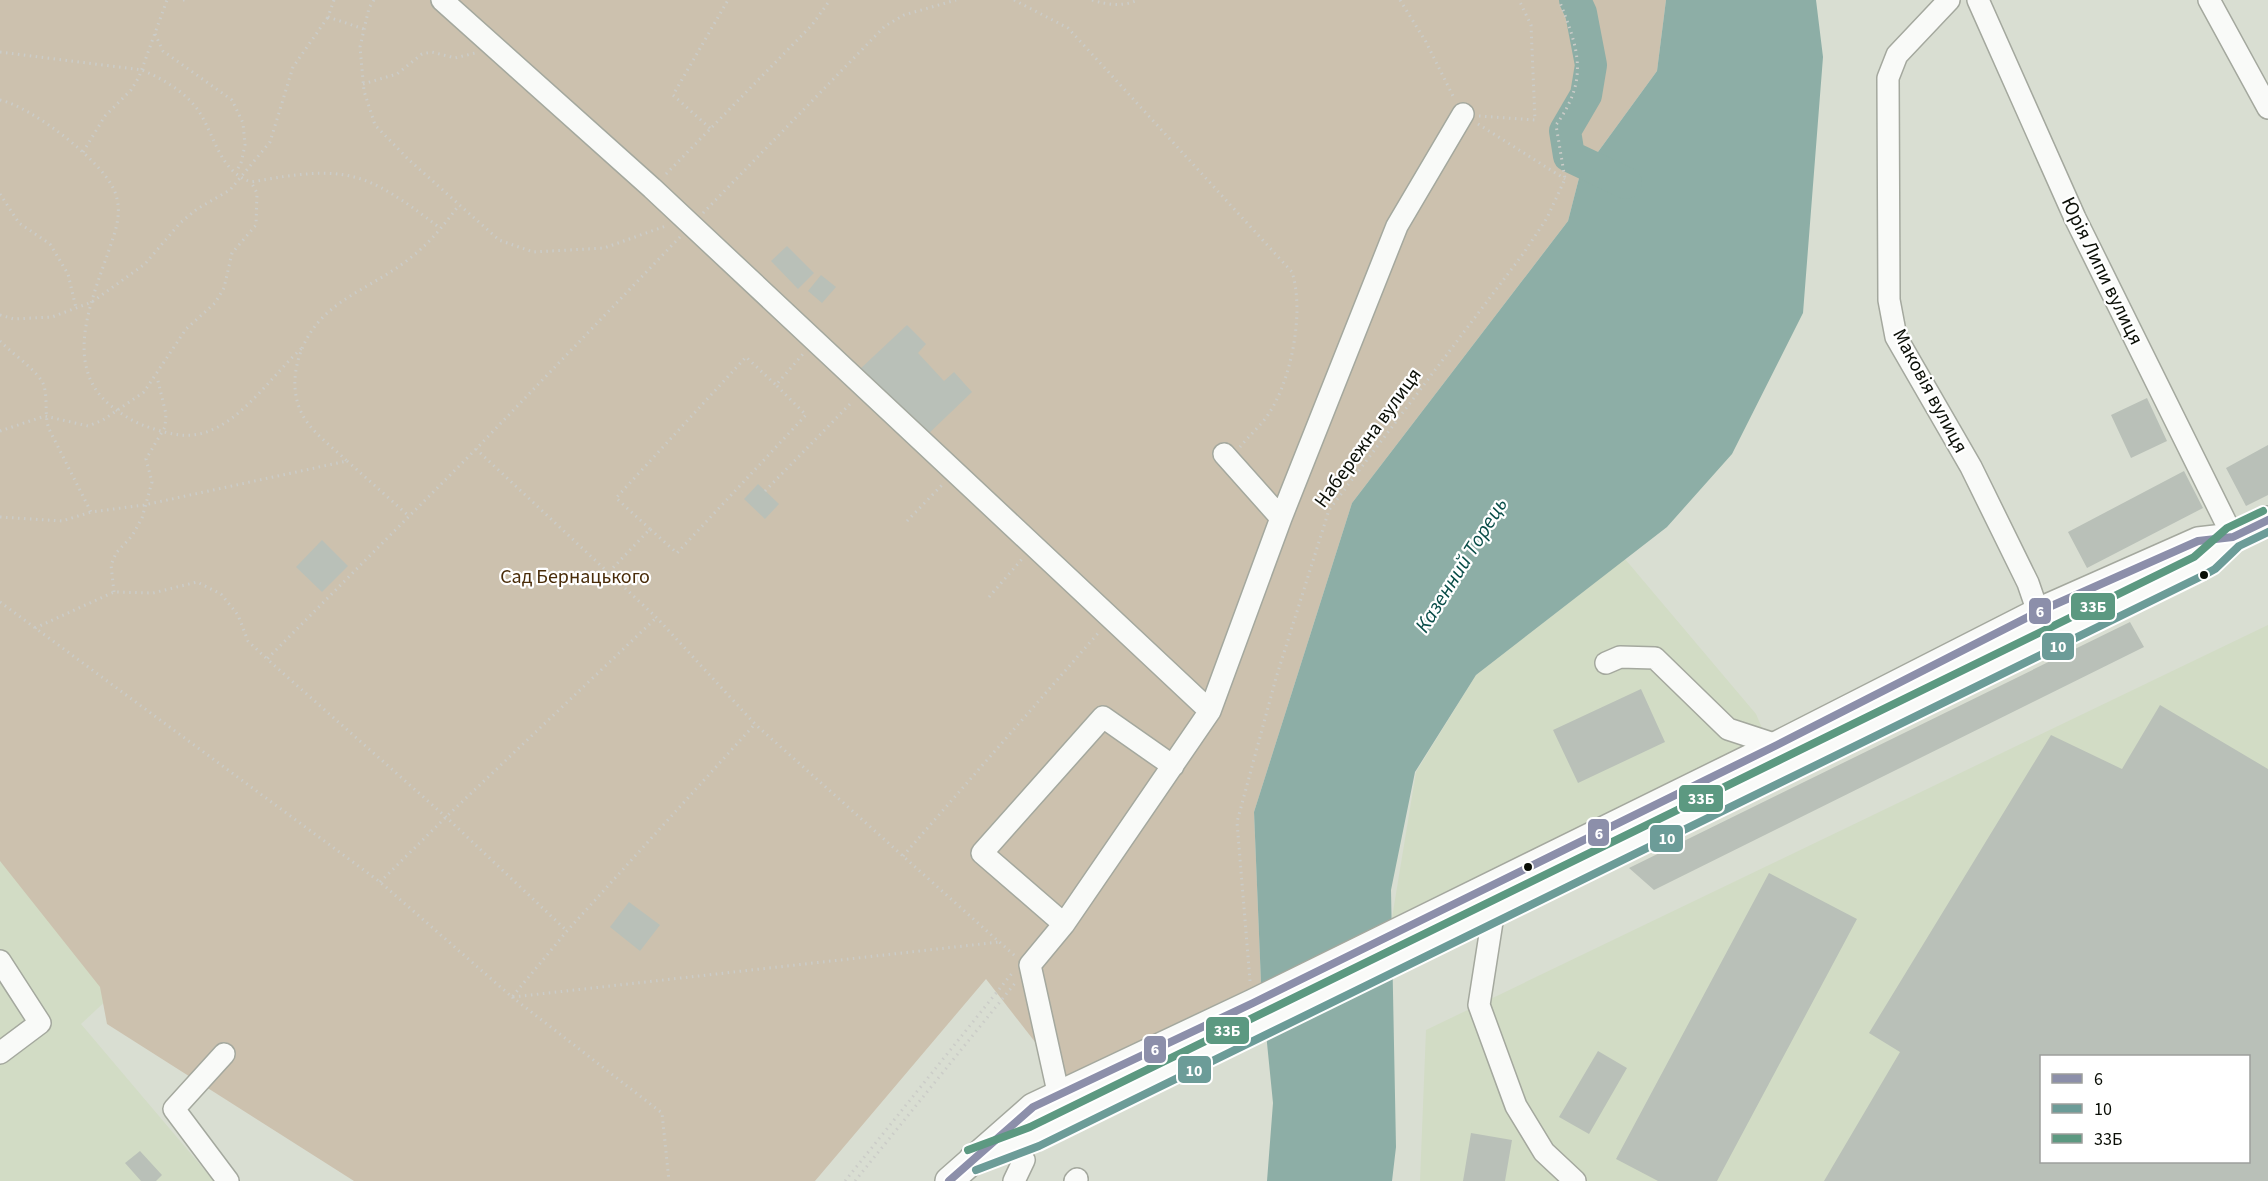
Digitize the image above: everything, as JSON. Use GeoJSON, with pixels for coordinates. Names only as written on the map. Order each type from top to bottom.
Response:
{"type":"FeatureCollection","features":[{"type":"Feature","properties":{"kind":"main road"},"geometry":{"type":"LineString","coordinates":[[1782,755],[2038,612],[2198,541],[2233,537],[2264,523]]}},
{"type":"Feature","properties":{"kind":"main road"},"geometry":{"type":"LineString","coordinates":[[972,1160],[1066,1121],[1240,1036],[1437,925],[1782,755],[2051,636],[2208,561],[2233,537]]}},
{"type":"Feature","properties":{"kind":"main road"},"geometry":{"type":"LineString","coordinates":[[949,1181],[1033,1107],[1253,1003],[1437,925]]}},
{"type":"Feature","properties":{"kind":"street"},"geometry":{"type":"LineString","coordinates":[[442,0],[652,188],[1210,711]]}},
{"type":"Feature","properties":{"kind":"street","name":"Маковія вулиця"},"geometry":{"type":"LineString","coordinates":[[1949,0],[1919,29],[1897,55],[1888,78],[1889,300],[1896,336],[1971,467],[2028,583],[2038,612],[2051,636]]}},
{"type":"Feature","properties":{"kind":"street","name":"Юрія Липи вулиця"},"geometry":{"type":"LineString","coordinates":[[1978,0],[2075,218],[2233,537]]}},
{"type":"Feature","properties":{"kind":"street"},"geometry":{"type":"LineString","coordinates":[[2209,0],[2268,108]]}},
{"type":"Feature","properties":{"kind":"street"},"geometry":{"type":"LineString","coordinates":[[1066,1121],[1057,1096],[1022,966],[1064,924],[1210,711],[1281,518],[1397,226],[1463,114]]}},
{"type":"Feature","properties":{"kind":"street"},"geometry":{"type":"LineString","coordinates":[[1227,457],[1281,518]]}},
{"type":"Feature","properties":{"kind":"street"},"geometry":{"type":"LineString","coordinates":[[1606,663],[1620,657],[1655,658],[1728,729],[1782,755]]}},
{"type":"Feature","properties":{"kind":"street"},"geometry":{"type":"LineString","coordinates":[[1064,924],[982,853],[1103,717],[1173,766]]}},
{"type":"Feature","properties":{"kind":"street"},"geometry":{"type":"LineString","coordinates":[[1489,899],[1479,1005],[1516,1106],[1544,1152],[1575,1181]]}},
{"type":"Feature","properties":{"kind":"street"},"geometry":{"type":"LineString","coordinates":[[0,961],[40,1023],[0,1053]]}},
{"type":"Feature","properties":{"kind":"street"},"geometry":{"type":"LineString","coordinates":[[224,1054],[174,1110],[228,1181]]}},
{"type":"Feature","properties":{"kind":"street"},"geometry":{"type":"LineString","coordinates":[[1012,1144],[1024,1160],[1014,1181]]}},
{"type":"Feature","properties":{"kind":"path"},"geometry":{"type":"LineString","coordinates":[[83,152],[105,116],[131,90],[139,77],[166,0]]}},
{"type":"Feature","properties":{"kind":"path"},"geometry":{"type":"LineString","coordinates":[[0,315],[14,319],[52,317],[92,302],[145,264],[180,223],[197,209],[230,190],[242,179],[270,142],[293,67],[328,17],[334,0]]}},
{"type":"Feature","properties":{"kind":"path"},"geometry":{"type":"LineString","coordinates":[[374,0],[369,8],[360,47],[363,84],[375,125],[408,159],[499,240],[533,252],[604,248],[687,223]]}},
{"type":"Feature","properties":{"kind":"path"},"geometry":{"type":"LineString","coordinates":[[710,128],[673,95],[728,0]]}},
{"type":"Feature","properties":{"kind":"path"},"geometry":{"type":"LineString","coordinates":[[652,188],[812,25],[830,0]]}},
{"type":"Feature","properties":{"kind":"path"},"geometry":{"type":"LineString","coordinates":[[267,659],[476,449],[687,223],[885,26],[904,15],[956,0]]}},
{"type":"Feature","properties":{"kind":"path"},"geometry":{"type":"LineString","coordinates":[[1014,0],[1068,28],[1292,272],[1298,291],[1298,317],[1283,385],[1266,418],[1227,457]]}},
{"type":"Feature","properties":{"kind":"path"},"geometry":{"type":"LineString","coordinates":[[1092,0],[1104,4],[1126,5],[1138,0]]}},
{"type":"Feature","properties":{"kind":"path"},"geometry":{"type":"LineString","coordinates":[[1400,0],[1426,42],[1463,114],[1565,179]]}},
{"type":"Feature","properties":{"kind":"path"},"geometry":{"type":"LineString","coordinates":[[1463,114],[1535,120],[1531,25],[1519,0]]}},
{"type":"Feature","properties":{"kind":"path"},"geometry":{"type":"LineString","coordinates":[[1559,0],[1579,56],[1577,85],[1568,108],[1556,125],[1565,179]]}},
{"type":"Feature","properties":{"kind":"path"},"geometry":{"type":"LineString","coordinates":[[328,17],[364,28]]}},
{"type":"Feature","properties":{"kind":"path"},"geometry":{"type":"LineString","coordinates":[[155,34],[163,51],[231,100],[243,123],[245,145],[242,163],[236,172]]}},
{"type":"Feature","properties":{"kind":"path"},"geometry":{"type":"LineString","coordinates":[[363,84],[397,74],[422,54],[432,52],[455,58],[493,46]]}},
{"type":"Feature","properties":{"kind":"path"},"geometry":{"type":"LineString","coordinates":[[0,52],[128,66],[163,79],[199,112],[215,148],[242,179],[251,182],[318,171],[346,174],[367,180],[397,195],[441,229]]}},
{"type":"Feature","properties":{"kind":"path"},"geometry":{"type":"LineString","coordinates":[[0,100],[36,116],[83,152],[114,191],[120,216],[92,302],[83,360],[98,395],[117,411],[141,425],[176,435],[203,433],[232,418],[303,347]]}},
{"type":"Feature","properties":{"kind":"path","name":"Набережна вулиця"},"geometry":{"type":"LineString","coordinates":[[1253,1003],[1247,957],[1237,822],[1276,678],[1329,510],[1523,254],[1547,218],[1565,179]]}},
{"type":"Feature","properties":{"kind":"path"},"geometry":{"type":"LineString","coordinates":[[0,431],[45,416],[88,426],[102,420],[144,392],[157,376],[159,368],[186,328],[215,303],[224,288],[232,253],[256,225],[257,193],[251,182]]}},
{"type":"Feature","properties":{"kind":"path"},"geometry":{"type":"LineString","coordinates":[[0,194],[19,223],[50,244],[68,274],[76,308]]}},
{"type":"Feature","properties":{"kind":"path"},"geometry":{"type":"LineString","coordinates":[[410,516],[313,430],[299,408],[294,387],[295,371],[314,325],[327,311],[410,258],[441,229],[459,206]]}},
{"type":"Feature","properties":{"kind":"path"},"geometry":{"type":"LineString","coordinates":[[0,342],[38,376],[44,385],[45,416],[91,512]]}},
{"type":"Feature","properties":{"kind":"path"},"geometry":{"type":"LineString","coordinates":[[776,385],[814,342]]}},
{"type":"Feature","properties":{"kind":"path"},"geometry":{"type":"LineString","coordinates":[[746,357],[776,385],[806,415],[677,553],[616,498],[746,357]]}},
{"type":"Feature","properties":{"kind":"path"},"geometry":{"type":"LineString","coordinates":[[114,592],[111,565],[116,553],[132,536],[142,518],[152,482],[146,459],[165,427],[166,414],[157,376]]}},
{"type":"Feature","properties":{"kind":"path"},"geometry":{"type":"LineString","coordinates":[[765,491],[865,388]]}},
{"type":"Feature","properties":{"kind":"path"},"geometry":{"type":"LineString","coordinates":[[476,449],[657,618],[755,724],[999,942],[1022,966]]}},
{"type":"Feature","properties":{"kind":"path"},"geometry":{"type":"LineString","coordinates":[[0,517],[62,521],[91,512],[144,505],[347,461]]}},
{"type":"Feature","properties":{"kind":"path"},"geometry":{"type":"LineString","coordinates":[[907,521],[954,472]]}},
{"type":"Feature","properties":{"kind":"path"},"geometry":{"type":"LineString","coordinates":[[609,572],[650,529]]}},
{"type":"Feature","properties":{"kind":"path"},"geometry":{"type":"LineString","coordinates":[[989,597],[1034,546]]}},
{"type":"Feature","properties":{"kind":"path"},"geometry":{"type":"LineString","coordinates":[[34,628],[114,592],[153,593],[197,582],[221,594],[238,615],[248,641],[446,817],[567,931]]}},
{"type":"Feature","properties":{"kind":"path"},"geometry":{"type":"LineString","coordinates":[[1,602],[380,882],[512,997],[662,1113],[669,1181]]}},
{"type":"Feature","properties":{"kind":"path"},"geometry":{"type":"LineString","coordinates":[[380,882],[657,618]]}},
{"type":"Feature","properties":{"kind":"path"},"geometry":{"type":"LineString","coordinates":[[903,856],[1111,618]]}},
{"type":"Feature","properties":{"kind":"path"},"geometry":{"type":"LineString","coordinates":[[512,997],[567,931],[755,724]]}},
{"type":"Feature","properties":{"kind":"path"},"geometry":{"type":"LineString","coordinates":[[512,997],[999,942]]}},
{"type":"Feature","properties":{"kind":"path"},"geometry":{"type":"LineString","coordinates":[[845,1181],[1022,966]]}},
{"type":"Feature","properties":{"kind":"path"},"geometry":{"type":"LineString","coordinates":[[855,1181],[1022,966]]}},
{"type":"Feature","properties":{"kind":"shaded area"},"geometry":{"type":"Polygon","coordinates":[[[1625,559],[1756,714],[1765,735],[1392,918],[1416,772],[1476,675],[1625,559]]]}},
{"type":"Feature","properties":{"kind":"shaded area"},"geometry":{"type":"Polygon","coordinates":[[[2268,625],[2268,1181],[1420,1181],[1426,1030],[2268,625]]]}},
{"type":"Feature","properties":{"kind":"shaded area"},"geometry":{"type":"Polygon","coordinates":[[[0,741],[292,827],[81,1024],[214,1181],[0,1181],[0,741]]]}},
{"type":"Feature","properties":{"kind":"green space","name":"Сад Бернацького"},"geometry":{"type":"Polygon","coordinates":[[[0,0],[1666,0],[1657,71],[1579,178],[1568,221],[1352,503],[1254,812],[1261,983],[1063,1078],[986,979],[815,1181],[354,1181],[107,1024],[100,987],[0,861],[0,0]]]}},
{"type":"Feature","properties":{"kind":"water","name":"Казенний Торець"},"geometry":{"type":"Polygon","coordinates":[[[1666,0],[1816,0],[1823,57],[1803,313],[1732,454],[1667,527],[1476,675],[1415,772],[1391,890],[1396,1147],[1392,1181],[1267,1181],[1273,1103],[1261,983],[1254,812],[1352,503],[1568,221],[1579,178],[1657,71],[1666,0]]]}},
{"type":"Feature","properties":{"kind":"building"},"geometry":{"type":"Polygon","coordinates":[[[787,246],[814,273],[798,289],[771,261],[787,246]]]}},
{"type":"Feature","properties":{"kind":"building"},"geometry":{"type":"Polygon","coordinates":[[[821,275],[836,287],[822,303],[808,291],[821,275]]]}},
{"type":"Feature","properties":{"kind":"building"},"geometry":{"type":"Polygon","coordinates":[[[907,325],[926,344],[918,353],[944,381],[954,372],[972,392],[924,438],[859,370],[907,325]]]}},
{"type":"Feature","properties":{"kind":"building"},"geometry":{"type":"Polygon","coordinates":[[[2147,398],[2167,441],[2131,458],[2111,415],[2147,398]]]}},
{"type":"Feature","properties":{"kind":"building"},"geometry":{"type":"Polygon","coordinates":[[[2268,445],[2268,495],[2246,506],[2226,468],[2268,445]]]}},
{"type":"Feature","properties":{"kind":"building"},"geometry":{"type":"Polygon","coordinates":[[[2184,471],[2203,508],[2087,568],[2068,532],[2184,471]]]}},
{"type":"Feature","properties":{"kind":"building"},"geometry":{"type":"Polygon","coordinates":[[[758,484],[779,504],[765,519],[744,499],[758,484]]]}},
{"type":"Feature","properties":{"kind":"building"},"geometry":{"type":"Polygon","coordinates":[[[322,540],[348,566],[322,592],[296,567],[322,540]]]}},
{"type":"Feature","properties":{"kind":"building"},"geometry":{"type":"Polygon","coordinates":[[[2130,622],[2144,647],[1654,890],[1629,868],[2130,622]]]}},
{"type":"Feature","properties":{"kind":"building"},"geometry":{"type":"Polygon","coordinates":[[[1641,689],[1665,742],[1578,783],[1553,730],[1641,689]]]}},
{"type":"Feature","properties":{"kind":"building"},"geometry":{"type":"Polygon","coordinates":[[[2160,705],[2268,769],[2268,1181],[1824,1181],[1900,1052],[1869,1033],[2051,735],[2122,769],[2160,705]]]}},
{"type":"Feature","properties":{"kind":"building"},"geometry":{"type":"Polygon","coordinates":[[[1769,873],[1857,919],[1717,1181],[1658,1181],[1616,1159],[1769,873]]]}},
{"type":"Feature","properties":{"kind":"building"},"geometry":{"type":"Polygon","coordinates":[[[629,902],[660,925],[640,951],[610,927],[629,902]]]}},
{"type":"Feature","properties":{"kind":"building"},"geometry":{"type":"Polygon","coordinates":[[[1598,1051],[1627,1068],[1589,1134],[1559,1117],[1598,1051]]]}},
{"type":"Feature","properties":{"kind":"building"},"geometry":{"type":"Polygon","coordinates":[[[1471,1133],[1512,1140],[1505,1181],[1463,1181],[1471,1133]]]}},
{"type":"Feature","properties":{"kind":"building"},"geometry":{"type":"Polygon","coordinates":[[[140,1151],[162,1175],[156,1181],[141,1181],[125,1163],[140,1151]]]}},
{"type":"Feature","properties":{"kind":"waterway"},"geometry":{"type":"LineString","coordinates":[[1575,0],[1581,13],[1591,65],[1586,95],[1565,131],[1569,156],[1626,183]]}},
{"type":"Feature","properties":{"kind":"transit line","name":"33Б"},"geometry":{"type":"LineString","coordinates":[[968,1150],[1030,1127],[2194,557],[2227,528],[2263,511]]}},
{"type":"Feature","properties":{"kind":"transit line","name":"6"},"geometry":{"type":"LineString","coordinates":[[949,1181],[1033,1107],[1253,1003],[1777,745],[2040,611],[2198,541],[2233,537],[2268,520]]}},
{"type":"Feature","properties":{"kind":"transit line","name":"10"},"geometry":{"type":"LineString","coordinates":[[976,1170],[1039,1146],[2204,575],[2215,569],[2239,546],[2268,532]]}}]}
